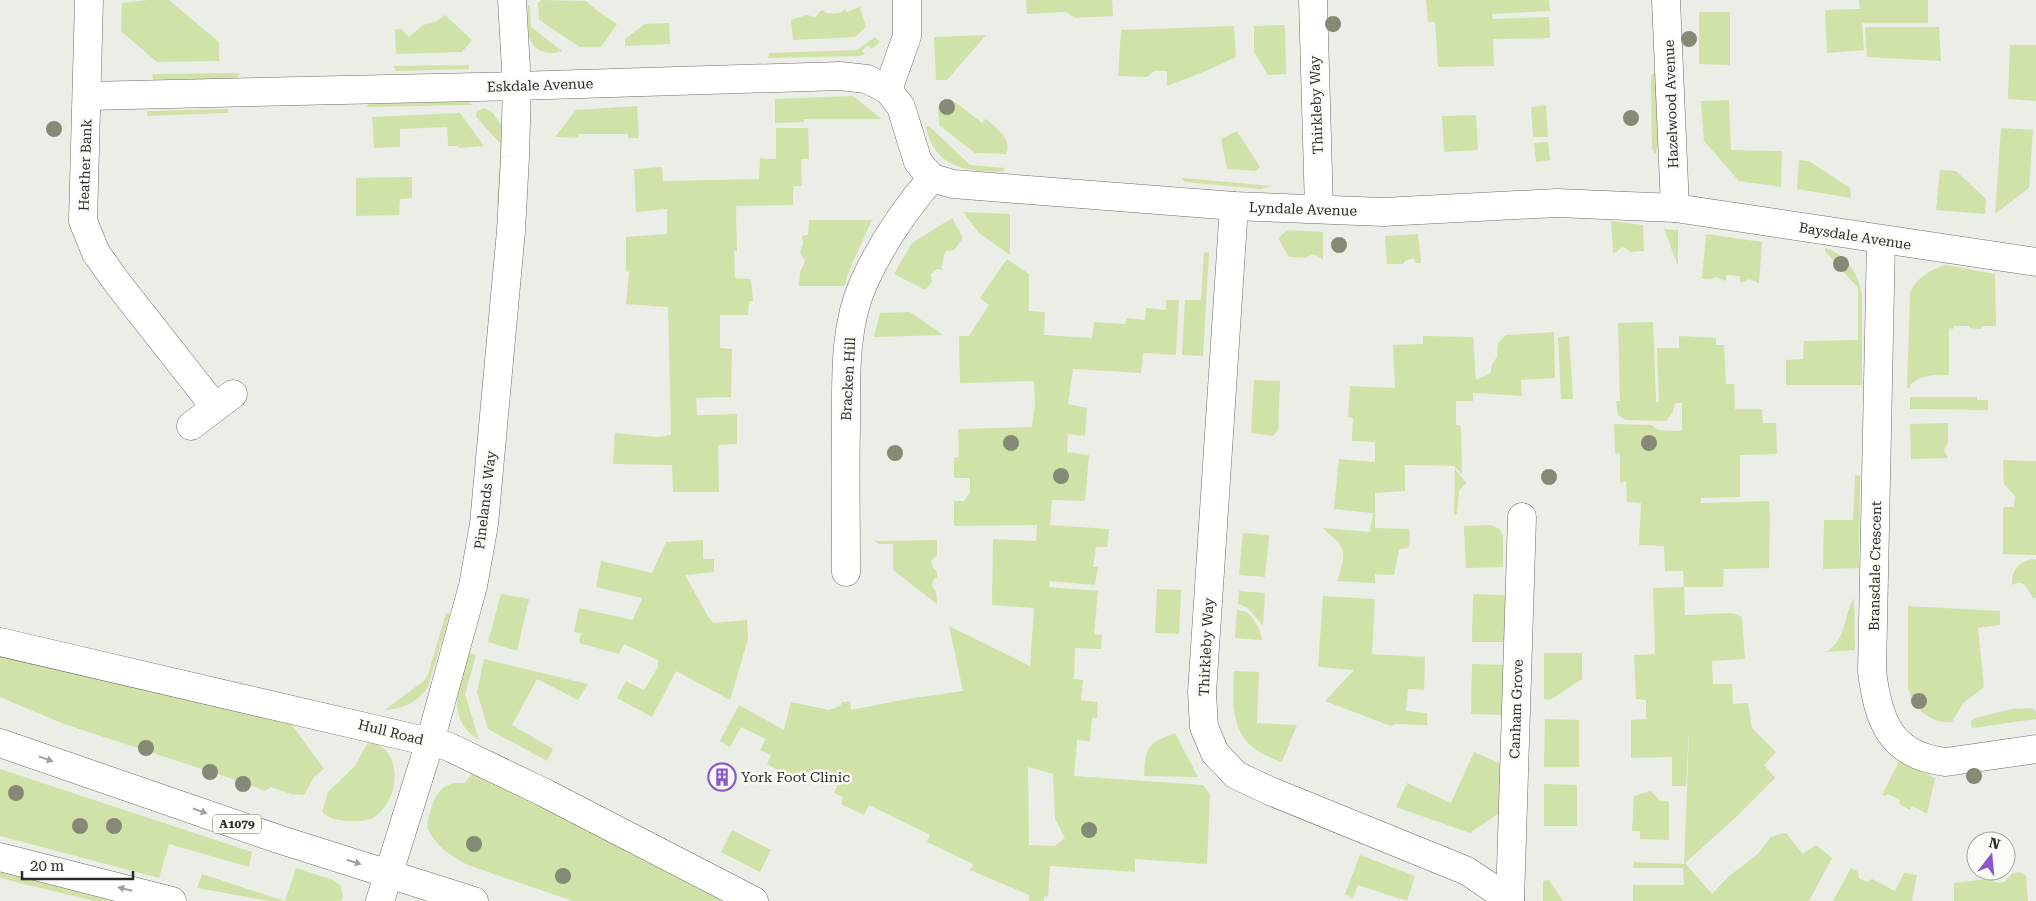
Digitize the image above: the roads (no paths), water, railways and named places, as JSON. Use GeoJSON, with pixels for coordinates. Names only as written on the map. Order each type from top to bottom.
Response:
{"type":"FeatureCollection","features":[{"type":"Feature","properties":{"kind":"street","name":"Heather Bank"},"geometry":{"type":"LineString","coordinates":[[89,0],[84,221],[96,253],[119,286],[224,401],[191,426]]}},
{"type":"Feature","properties":{"kind":"street","name":"Pinelands Way"},"geometry":{"type":"LineString","coordinates":[[380,901],[430,742],[473,586],[484,524],[511,231],[515,157],[516,86],[512,0]]}},
{"type":"Feature","properties":{"kind":"street"},"geometry":{"type":"LineString","coordinates":[[888,90],[907,36],[907,0]]}},
{"type":"Feature","properties":{"kind":"street","name":"Thirkleby Way"},"geometry":{"type":"LineString","coordinates":[[1313,0],[1319,209]]}},
{"type":"Feature","properties":{"kind":"street","name":"Hazelwood Avenue"},"geometry":{"type":"LineString","coordinates":[[1666,0],[1675,208]]}},
{"type":"Feature","properties":{"kind":"street","name":"Eskdale Avenue"},"geometry":{"type":"LineString","coordinates":[[88,96],[840,76],[867,79],[888,90],[901,107],[918,162],[932,178]]}},
{"type":"Feature","properties":{"kind":"street","name":"Lyndale Avenue"},"geometry":{"type":"LineString","coordinates":[[932,178],[953,184],[1234,206],[1383,212],[1557,203],[1675,208]]}},
{"type":"Feature","properties":{"kind":"street","name":"Bracken Hill"},"geometry":{"type":"LineString","coordinates":[[846,572],[846,367],[851,326],[863,284],[885,243],[913,201],[932,178]]}},
{"type":"Feature","properties":{"kind":"street","name":"Thirkleby Way"},"geometry":{"type":"LineString","coordinates":[[1234,206],[1202,692],[1204,727],[1215,753],[1236,775],[1270,791],[1467,871],[1510,901]]}},
{"type":"Feature","properties":{"kind":"street","name":"Baysdale Avenue"},"geometry":{"type":"LineString","coordinates":[[1675,208],[2036,262]]}},
{"type":"Feature","properties":{"kind":"street","name":"Bransdale Crescent"},"geometry":{"type":"LineString","coordinates":[[1881,240],[1872,671],[1876,698],[1886,728],[1897,742],[1919,756],[1934,761],[1946,762],[2036,749]]}},
{"type":"Feature","properties":{"kind":"street","name":"Canham Grove"},"geometry":{"type":"LineString","coordinates":[[1510,901],[1522,517]]}},
{"type":"Feature","properties":{"kind":"street","name":"Hull Road"},"geometry":{"type":"LineString","coordinates":[[0,642],[447,746],[543,792],[754,901]]}},
{"type":"Feature","properties":{"kind":"street","name":"A1079"},"geometry":{"type":"LineString","coordinates":[[0,743],[278,839],[474,901]]}},
{"type":"Feature","properties":{"kind":"street"},"geometry":{"type":"LineString","coordinates":[[0,857],[172,901]]}},
{"type":"Feature","properties":{"kind":"place","name":"York Foot Clinic"},"geometry":{"type":"Point","coordinates":[722,777]}}]}
